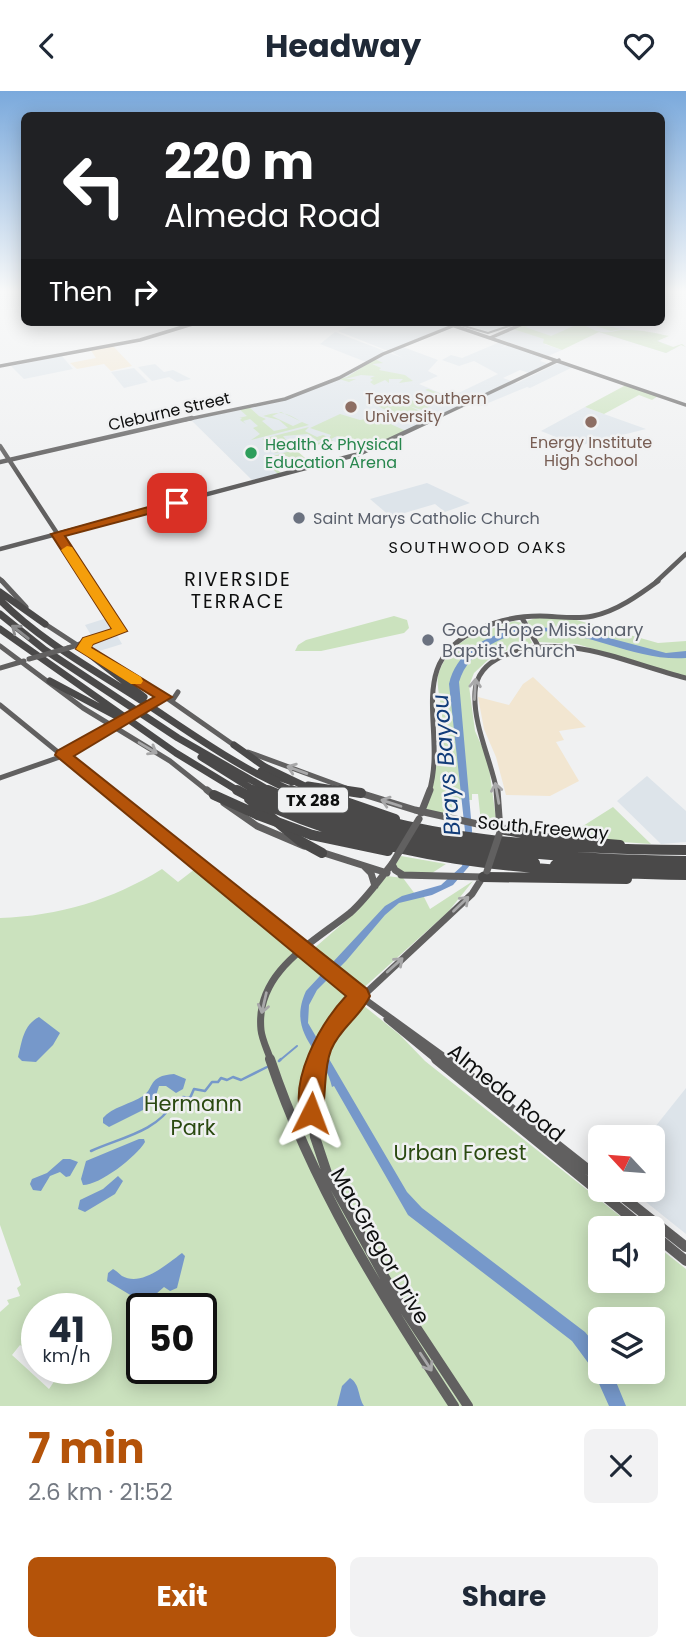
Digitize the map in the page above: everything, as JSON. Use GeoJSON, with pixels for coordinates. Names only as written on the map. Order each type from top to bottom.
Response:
{"type":"FeatureCollection","features":[{"type":"Feature","properties":{"kind":"highway"},"geometry":{"type":"LineString","coordinates":[[0,592],[44,624]]}},
{"type":"Feature","properties":{"kind":"highway","name":"South Freeway"},"geometry":{"type":"LineString","coordinates":[[0,600],[20,619],[259,776],[313,800],[424,831],[449,847]]}},
{"type":"Feature","properties":{"kind":"highway"},"geometry":{"type":"LineString","coordinates":[[0,614],[41,647],[174,735],[261,787],[318,811],[449,847]]}},
{"type":"Feature","properties":{"kind":"highway","name":"South Freeway"},"geometry":{"type":"LineString","coordinates":[[0,629],[136,725],[245,795],[354,838],[423,855],[449,847],[500,844],[608,850],[686,850]]}},
{"type":"Feature","properties":{"kind":"highway"},"geometry":{"type":"LineString","coordinates":[[80,647],[174,721]]}},
{"type":"Feature","properties":{"kind":"highway"},"geometry":{"type":"LineString","coordinates":[[66,648],[174,735]]}},
{"type":"Feature","properties":{"kind":"highway"},"geometry":{"type":"LineString","coordinates":[[41,658],[115,701],[260,794],[340,827],[449,847],[565,841],[686,850]]}},
{"type":"Feature","properties":{"kind":"highway"},"geometry":{"type":"LineString","coordinates":[[50,681],[136,725]]}},
{"type":"Feature","properties":{"kind":"highway"},"geometry":{"type":"LineString","coordinates":[[211,745],[281,779],[360,793]]}},
{"type":"Feature","properties":{"kind":"highway"},"geometry":{"type":"LineString","coordinates":[[234,745],[265,767],[298,785],[424,831]]}},
{"type":"Feature","properties":{"kind":"highway"},"geometry":{"type":"LineString","coordinates":[[214,795],[312,835],[357,846],[423,855]]}},
{"type":"Feature","properties":{"kind":"highway"},"geometry":{"type":"LineString","coordinates":[[245,795],[289,833],[322,853]]}},
{"type":"Feature","properties":{"kind":"highway"},"geometry":{"type":"LineString","coordinates":[[500,844],[617,860],[686,861]]}},
{"type":"Feature","properties":{"kind":"highway"},"geometry":{"type":"LineString","coordinates":[[500,844],[558,865],[686,867]]}},
{"type":"Feature","properties":{"kind":"highway","name":"South Freeway"},"geometry":{"type":"LineString","coordinates":[[500,844],[647,874],[686,874]]}},
{"type":"Feature","properties":{"kind":"highway"},"geometry":{"type":"LineString","coordinates":[[482,875],[633,879],[647,874]]}},
{"type":"Feature","properties":{"kind":"main road"},"geometry":{"type":"LineString","coordinates":[[0,366],[65,353]]}},
{"type":"Feature","properties":{"kind":"main road","name":"Cleburne Street"},"geometry":{"type":"LineString","coordinates":[[0,462],[244,406],[280,401],[342,376],[382,353]]}},
{"type":"Feature","properties":{"kind":"main road"},"geometry":{"type":"LineString","coordinates":[[537,353],[686,404]]}},
{"type":"Feature","properties":{"kind":"main road"},"geometry":{"type":"LineString","coordinates":[[0,549],[340,459],[411,431],[559,361]]}},
{"type":"Feature","properties":{"kind":"main road"},"geometry":{"type":"LineString","coordinates":[[0,446],[119,630]]}},
{"type":"Feature","properties":{"kind":"main road","name":"MacGregor Drive"},"geometry":{"type":"LineString","coordinates":[[468,1406],[394,1294],[289,1115],[264,1045],[260,1022],[263,1000],[284,965],[340,922],[375,886],[392,864],[421,815],[435,762],[435,678],[439,664],[450,648],[464,638],[498,624],[606,613],[670,570],[686,554]]}},
{"type":"Feature","properties":{"kind":"main road"},"geometry":{"type":"LineString","coordinates":[[0,579],[44,624],[172,701],[199,723],[234,745],[421,815],[444,817],[500,844]]}},
{"type":"Feature","properties":{"kind":"main road"},"geometry":{"type":"LineString","coordinates":[[524,620],[535,641]]}},
{"type":"Feature","properties":{"kind":"main road"},"geometry":{"type":"LineString","coordinates":[[80,647],[88,641],[119,630]]}},
{"type":"Feature","properties":{"kind":"main road"},"geometry":{"type":"LineString","coordinates":[[2,665],[66,648],[80,647],[119,630]]}},
{"type":"Feature","properties":{"kind":"main road"},"geometry":{"type":"LineString","coordinates":[[0,646],[93,714],[115,724],[124,733],[170,761],[257,826],[322,853],[386,873],[405,876],[482,875],[500,844],[500,812],[491,762],[478,721],[474,684],[480,671],[494,660],[535,641],[579,646],[686,678]]}},
{"type":"Feature","properties":{"kind":"main road"},"geometry":{"type":"LineString","coordinates":[[2,665],[11,660],[10,653]]}},
{"type":"Feature","properties":{"kind":"main road"},"geometry":{"type":"LineString","coordinates":[[0,778],[63,755],[161,696],[175,693],[172,701]]}},
{"type":"Feature","properties":{"kind":"main road","name":"Almeda Road"},"geometry":{"type":"LineString","coordinates":[[0,705],[360,996],[421,1038],[630,1216]]}},
{"type":"Feature","properties":{"kind":"main road"},"geometry":{"type":"LineString","coordinates":[[89,740],[100,725],[93,714]]}},
{"type":"Feature","properties":{"kind":"main road"},"geometry":{"type":"LineString","coordinates":[[89,740],[108,733],[124,733]]}},
{"type":"Feature","properties":{"kind":"main road"},"geometry":{"type":"LineString","coordinates":[[392,864],[394,870],[405,876]]}},
{"type":"Feature","properties":{"kind":"main road"},"geometry":{"type":"LineString","coordinates":[[364,866],[370,871],[375,886]]}},
{"type":"Feature","properties":{"kind":"main road","name":"MacGregor Drive"},"geometry":{"type":"LineString","coordinates":[[454,1406],[384,1298],[318,1165],[312,1120],[312,1084],[319,1055],[330,1031],[360,996],[472,894],[482,875]]}},
{"type":"Feature","properties":{"kind":"main road","name":"Almeda Road"},"geometry":{"type":"LineString","coordinates":[[499,1106],[588,1170]]}},
{"type":"Feature","properties":{"kind":"main road"},"geometry":{"type":"LineString","coordinates":[[628,1202],[682,1249],[686,1261]]}},
{"type":"Feature","properties":{"kind":"main road"},"geometry":{"type":"LineString","coordinates":[[665,1240],[682,1249]]}},
{"type":"Feature","properties":{"kind":"shaded area"},"geometry":{"type":"Polygon","coordinates":[[[93,353],[120,353],[132,366],[111,371],[104,364],[77,369],[70,363],[96,358],[93,353]]]}},
{"type":"Feature","properties":{"kind":"shaded area","name":"Texas Southern University"},"geometry":{"type":"Polygon","coordinates":[[[344,353],[391,353],[403,358],[394,353],[420,353],[438,360],[428,371],[438,376],[419,384],[450,397],[498,374],[474,361],[459,366],[442,360],[451,355],[462,358],[473,353],[532,353],[544,358],[540,361],[549,364],[529,373],[520,370],[503,378],[517,383],[558,363],[573,367],[530,388],[481,406],[469,402],[359,453],[333,441],[264,458],[279,474],[252,480],[191,420],[280,402],[339,378],[366,362],[344,353]]]}},
{"type":"Feature","properties":{"kind":"shaded area"},"geometry":{"type":"Polygon","coordinates":[[[62,356],[73,369],[24,379],[11,366],[62,356]]]}},
{"type":"Feature","properties":{"kind":"shaded area"},"geometry":{"type":"Polygon","coordinates":[[[155,364],[164,372],[173,370],[191,379],[177,382],[169,377],[152,381],[138,367],[155,364]]]}},
{"type":"Feature","properties":{"kind":"shaded area"},"geometry":{"type":"Polygon","coordinates":[[[134,368],[148,382],[124,388],[111,372],[134,368]]]}},
{"type":"Feature","properties":{"kind":"shaded area","name":"Energy Institute High School"},"geometry":{"type":"Polygon","coordinates":[[[585,407],[646,429],[578,446],[541,431],[585,407]]]}},
{"type":"Feature","properties":{"kind":"shaded area"},"geometry":{"type":"Polygon","coordinates":[[[427,483],[470,503],[445,512],[435,504],[391,517],[370,499],[427,483]]]}},
{"type":"Feature","properties":{"kind":"shaded area"},"geometry":{"type":"Polygon","coordinates":[[[189,500],[196,508],[179,514],[187,524],[166,530],[154,510],[189,500]]]}},
{"type":"Feature","properties":{"kind":"shaded area"},"geometry":{"type":"Polygon","coordinates":[[[107,618],[122,644],[96,652],[90,642],[94,640],[85,625],[107,618]]]}},
{"type":"Feature","properties":{"kind":"shaded area"},"geometry":{"type":"Polygon","coordinates":[[[533,677],[586,727],[559,731],[564,740],[556,742],[579,781],[550,796],[506,795],[496,757],[484,729],[478,697],[509,705],[523,684],[533,677]]]}},
{"type":"Feature","properties":{"kind":"shaded area"},"geometry":{"type":"Polygon","coordinates":[[[647,776],[686,811],[686,842],[661,844],[617,801],[647,776]]]}},
{"type":"Feature","properties":{"kind":"shaded area"},"geometry":{"type":"Polygon","coordinates":[[[686,1088],[686,1234],[646,1202],[665,1202],[665,1125],[657,1125],[686,1088]]]}},
{"type":"Feature","properties":{"kind":"green space"},"geometry":{"type":"Polygon","coordinates":[[[375,359],[383,363],[372,364],[381,368],[379,370],[405,375],[413,381],[399,383],[403,379],[389,379],[389,383],[385,380],[374,385],[370,378],[375,376],[361,375],[345,379],[356,379],[349,382],[339,379],[347,377],[375,359]]]}},
{"type":"Feature","properties":{"kind":"green space"},"geometry":{"type":"Polygon","coordinates":[[[626,385],[658,396],[652,400],[639,395],[604,414],[585,407],[626,385]]]}},
{"type":"Feature","properties":{"kind":"green space"},"geometry":{"type":"Polygon","coordinates":[[[425,390],[450,397],[422,410],[409,406],[420,411],[394,423],[378,416],[387,411],[377,403],[385,398],[370,401],[386,394],[385,396],[401,399],[399,402],[410,400],[430,405],[435,402],[430,399],[437,402],[444,399],[425,390]]]}},
{"type":"Feature","properties":{"kind":"green space"},"geometry":{"type":"Polygon","coordinates":[[[249,407],[266,419],[262,421],[274,431],[288,428],[279,420],[263,416],[279,413],[272,416],[293,426],[302,422],[309,425],[251,440],[260,434],[253,428],[258,426],[250,419],[243,421],[246,424],[240,420],[242,418],[239,418],[247,416],[238,408],[249,407]]]}},
{"type":"Feature","properties":{"kind":"green space"},"geometry":{"type":"Polygon","coordinates":[[[340,414],[360,420],[375,417],[406,431],[359,452],[342,445],[344,439],[337,436],[331,439],[333,441],[296,450],[313,465],[299,468],[303,466],[290,458],[268,458],[328,440],[331,435],[310,428],[340,414]]]}},
{"type":"Feature","properties":{"kind":"green space"},"geometry":{"type":"Polygon","coordinates":[[[309,427],[305,431],[317,437],[328,437],[307,445],[304,442],[315,439],[308,434],[283,436],[293,449],[275,453],[263,444],[267,442],[262,439],[309,427]]]}},
{"type":"Feature","properties":{"kind":"green space"},"geometry":{"type":"Polygon","coordinates":[[[266,458],[281,473],[278,474],[263,459],[266,458]]]}},
{"type":"Feature","properties":{"kind":"green space"},"geometry":{"type":"Polygon","coordinates":[[[394,616],[407,620],[409,628],[404,633],[321,651],[295,651],[298,645],[306,640],[394,616]]]}},
{"type":"Feature","properties":{"kind":"green space"},"geometry":{"type":"Polygon","coordinates":[[[536,618],[573,619],[658,643],[686,641],[686,677],[577,644],[539,642],[527,621],[536,618]]]}},
{"type":"Feature","properties":{"kind":"green space"},"geometry":{"type":"Polygon","coordinates":[[[514,621],[522,623],[532,643],[501,652],[489,659],[474,673],[469,686],[475,731],[488,760],[497,826],[481,823],[478,794],[472,794],[472,800],[451,799],[454,817],[425,810],[441,738],[439,672],[452,651],[466,639],[514,621]]]}},
{"type":"Feature","properties":{"kind":"green space"},"geometry":{"type":"Polygon","coordinates":[[[613,807],[651,844],[564,838],[613,807]]]}},
{"type":"Feature","properties":{"kind":"green space"},"geometry":{"type":"Polygon","coordinates":[[[401,856],[446,864],[432,873],[401,873],[395,865],[401,856]]]}},
{"type":"Feature","properties":{"kind":"green space","name":"Hermann Park"},"geometry":{"type":"Polygon","coordinates":[[[162,869],[178,882],[195,869],[400,1035],[425,1061],[588,1191],[588,1202],[602,1202],[620,1216],[588,1216],[588,1293],[665,1293],[665,1252],[686,1269],[686,1406],[0,1406],[0,1312],[9,1304],[7,1300],[20,1296],[17,1288],[21,1285],[0,1225],[0,918],[64,910],[124,889],[162,869]]]}},
{"type":"Feature","properties":{"kind":"green space"},"geometry":{"type":"Polygon","coordinates":[[[387,876],[403,878],[415,894],[422,893],[430,909],[473,881],[448,912],[360,991],[335,967],[311,951],[357,911],[387,876]]]}},
{"type":"Feature","properties":{"kind":"water"},"geometry":{"type":"Polygon","coordinates":[[[522,628],[579,630],[666,653],[686,651],[686,658],[637,653],[564,633],[539,631],[515,635],[490,645],[475,656],[459,682],[472,830],[471,864],[453,885],[432,895],[399,903],[385,915],[317,990],[309,1005],[308,1023],[407,1192],[422,1208],[585,1332],[588,1336],[588,1363],[572,1341],[408,1215],[334,1086],[332,1087],[328,1074],[308,1042],[300,1019],[306,991],[385,906],[402,896],[441,885],[462,866],[465,856],[465,831],[449,684],[454,670],[471,649],[495,636],[522,628]]]}},
{"type":"Feature","properties":{"kind":"water"},"geometry":{"type":"Polygon","coordinates":[[[39,1017],[60,1033],[53,1045],[36,1062],[22,1061],[18,1057],[24,1034],[39,1017]]]}},
{"type":"Feature","properties":{"kind":"water"},"geometry":{"type":"Polygon","coordinates":[[[174,1074],[186,1079],[183,1089],[176,1093],[166,1086],[159,1086],[153,1105],[109,1127],[103,1123],[103,1118],[111,1111],[147,1093],[159,1077],[174,1074]]]}},
{"type":"Feature","properties":{"kind":"water"},"geometry":{"type":"Polygon","coordinates":[[[144,1139],[145,1142],[126,1162],[99,1180],[83,1185],[81,1179],[86,1161],[144,1139]]]}},
{"type":"Feature","properties":{"kind":"water"},"geometry":{"type":"Polygon","coordinates":[[[63,1159],[78,1162],[70,1176],[66,1177],[60,1172],[50,1176],[41,1191],[33,1190],[30,1184],[32,1179],[47,1173],[63,1159]]]}},
{"type":"Feature","properties":{"kind":"water"},"geometry":{"type":"Polygon","coordinates":[[[118,1176],[123,1181],[115,1194],[85,1212],[78,1209],[80,1200],[103,1189],[118,1176]]]}},
{"type":"Feature","properties":{"kind":"water"},"geometry":{"type":"Polygon","coordinates":[[[182,1253],[185,1256],[177,1288],[170,1291],[164,1287],[157,1293],[127,1293],[107,1281],[108,1273],[113,1269],[122,1276],[138,1279],[162,1268],[182,1253]]]}},
{"type":"Feature","properties":{"kind":"water"},"geometry":{"type":"Polygon","coordinates":[[[350,1378],[356,1384],[364,1406],[337,1406],[342,1386],[350,1378]]]}},
{"type":"Feature","properties":{"kind":"water"},"geometry":{"type":"Polygon","coordinates":[[[599,1384],[617,1384],[626,1406],[609,1406],[599,1384]]]}},
{"type":"Feature","properties":{"kind":"waterway"},"geometry":{"type":"LineString","coordinates":[[281,1059],[279,1061],[297,1046]]}},
{"type":"Feature","properties":{"kind":"waterway"},"geometry":{"type":"LineString","coordinates":[[91,1151],[147,1128],[166,1113],[173,1103],[180,1103],[183,1097],[190,1098],[194,1089],[205,1091],[212,1082],[218,1082],[221,1078],[227,1080],[233,1077],[241,1080],[267,1067]]}},
{"type":"Feature","properties":{"kind":"slow traffic"},"geometry":{"type":"LineString","coordinates":[[67,550],[120,631],[88,641],[83,649],[136,681]]}},
{"type":"Feature","properties":{"kind":"place","name":"Texas Southern University"},"geometry":{"type":"Point","coordinates":[351,407]}},
{"type":"Feature","properties":{"kind":"place","name":"Energy Institute High School"},"geometry":{"type":"Point","coordinates":[591,422]}},
{"type":"Feature","properties":{"kind":"place","name":"Health & Physical Education Arena"},"geometry":{"type":"Point","coordinates":[251,453]}},
{"type":"Feature","properties":{"kind":"place","name":"Saint Marys Catholic Church"},"geometry":{"type":"Point","coordinates":[299,518]}},
{"type":"Feature","properties":{"kind":"place","name":"Good Hope Missionary Baptist Church"},"geometry":{"type":"Point","coordinates":[428,640]}},
{"type":"Feature","properties":{"kind":"district","name":"SOUTHWOOD OAKS"},"geometry":{"type":"Point","coordinates":[478,547]}},
{"type":"Feature","properties":{"kind":"district","name":"RIVERSIDE TERRACE"},"geometry":{"type":"Point","coordinates":[238,590]}},
{"type":"Feature","properties":{"kind":"route"},"geometry":{"type":"LineString","coordinates":[[177,503],[57,534],[120,631],[88,641],[83,649],[165,697],[63,755],[360,996],[337,1020],[321,1048],[312,1084],[311,1113]]}},
{"type":"Feature","properties":{"kind":"water label","name":"Brays Bayou"},"geometry":{"type":"Point","coordinates":[446,765]}},
{"type":"Feature","properties":{"kind":"park label","name":"Urban Forest"},"geometry":{"type":"Point","coordinates":[460,1153]}}]}
